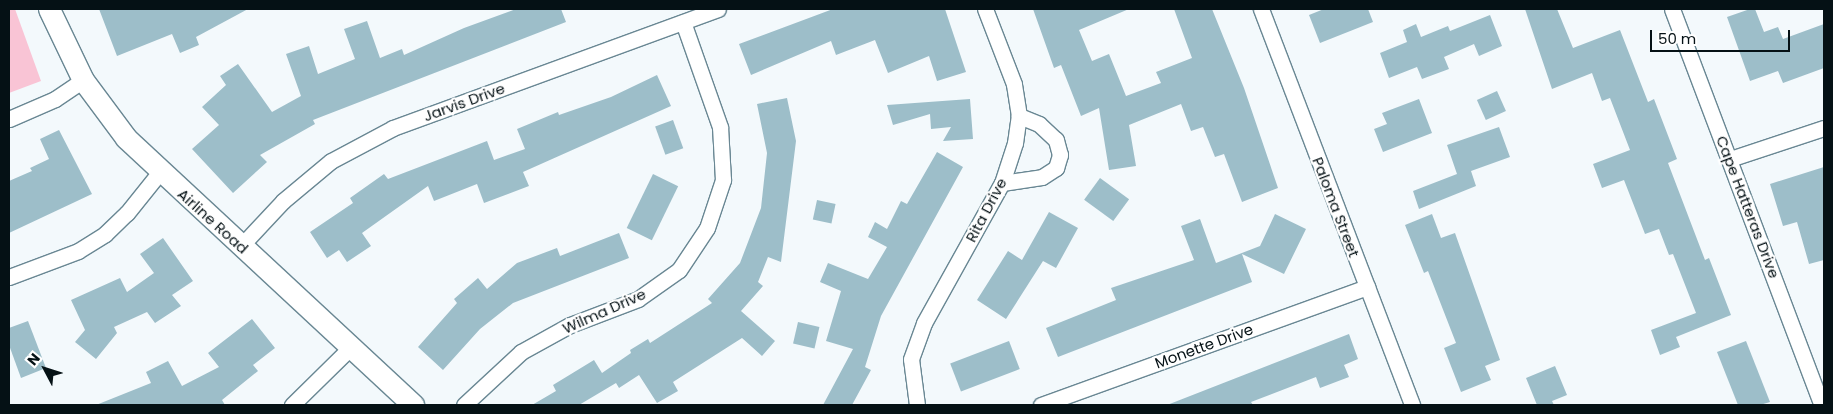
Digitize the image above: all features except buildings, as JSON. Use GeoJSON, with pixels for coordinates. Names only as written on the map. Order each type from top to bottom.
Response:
{"type":"FeatureCollection","features":[{"type":"Feature","properties":{"kind":"main road","name":"Airline Road"},"geometry":{"type":"LineString","coordinates":[[49,9],[83,80],[126,138],[159,172],[352,346],[413,405]]}},
{"type":"Feature","properties":{"kind":"street","name":"Jarvis Drive"},"geometry":{"type":"LineString","coordinates":[[240,247],[283,200],[331,161],[393,128],[718,9]]}},
{"type":"Feature","properties":{"kind":"street","name":"Rita Drive"},"geometry":{"type":"LineString","coordinates":[[916,405],[911,359],[924,323],[1002,183],[1020,116],[1014,84],[985,9]]}},
{"type":"Feature","properties":{"kind":"street","name":"Paloma Street"},"geometry":{"type":"LineString","coordinates":[[1261,9],[1412,405]]}},
{"type":"Feature","properties":{"kind":"street","name":"Cape Hatteras Drive"},"geometry":{"type":"LineString","coordinates":[[1672,9],[1822,405]]}},
{"type":"Feature","properties":{"kind":"street","name":"Wilma Drive"},"geometry":{"type":"LineString","coordinates":[[464,405],[521,352],[570,325],[638,299],[678,270],[707,228],[723,180],[720,127],[683,22]]}},
{"type":"Feature","properties":{"kind":"street"},"geometry":{"type":"LineString","coordinates":[[9,119],[55,99],[83,80]]}},
{"type":"Feature","properties":{"kind":"street"},"geometry":{"type":"LineString","coordinates":[[1002,183],[1042,177],[1056,168],[1060,155],[1056,140],[1039,124],[1020,116]]}},
{"type":"Feature","properties":{"kind":"street"},"geometry":{"type":"LineString","coordinates":[[1730,159],[1824,128]]}},
{"type":"Feature","properties":{"kind":"street"},"geometry":{"type":"LineString","coordinates":[[9,277],[78,251],[105,234],[127,214],[159,172]]}},
{"type":"Feature","properties":{"kind":"street","name":"Monette Drive"},"geometry":{"type":"LineString","coordinates":[[1041,405],[1367,288]]}},
{"type":"Feature","properties":{"kind":"street"},"geometry":{"type":"LineString","coordinates":[[292,405],[352,346]]}},
{"type":"Feature","properties":{"kind":"shaded area"},"geometry":{"type":"Polygon","coordinates":[[[9,9],[15,9],[41,81],[9,93],[9,9]]]}}]}
